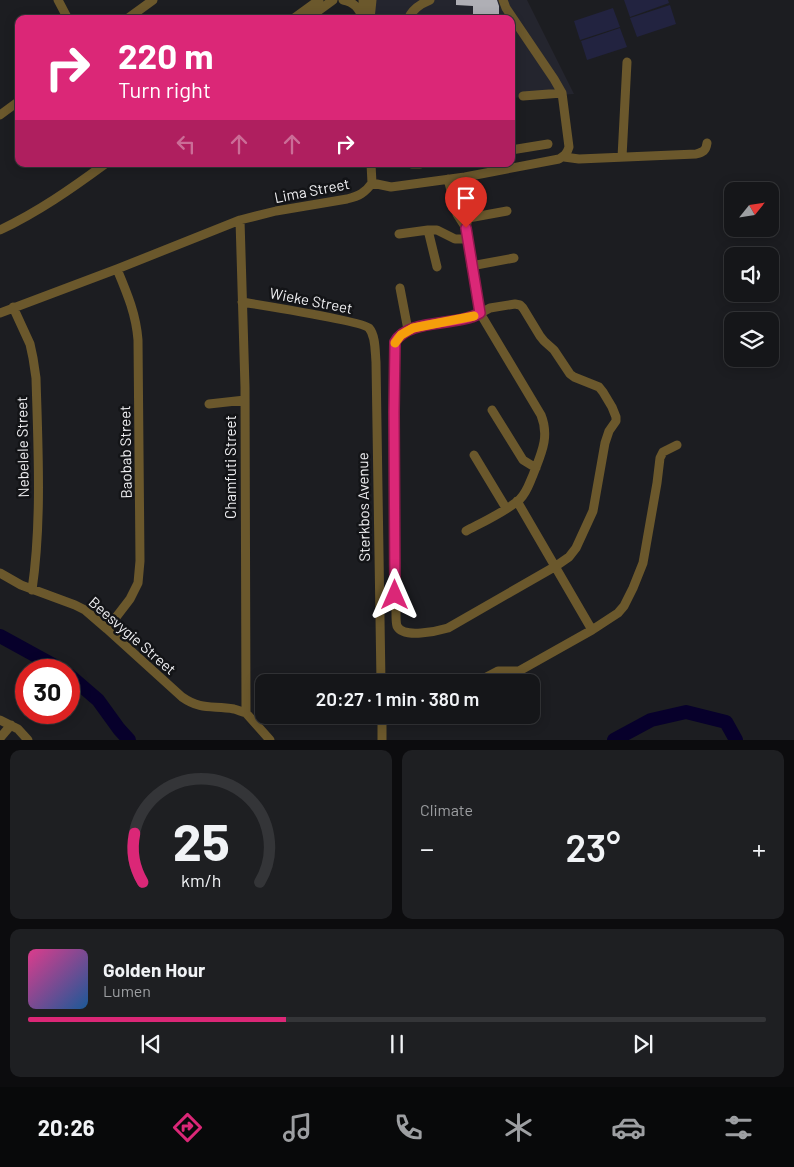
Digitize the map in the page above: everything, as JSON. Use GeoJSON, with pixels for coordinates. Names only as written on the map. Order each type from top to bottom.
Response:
{"type":"FeatureCollection","features":[{"type":"Feature","properties":{"kind":"street"},"geometry":{"type":"LineString","coordinates":[[58,0],[66,15]]}},
{"type":"Feature","properties":{"kind":"street"},"geometry":{"type":"LineString","coordinates":[[132,15],[153,0]]}},
{"type":"Feature","properties":{"kind":"street"},"geometry":{"type":"LineString","coordinates":[[298,15],[319,0]]}},
{"type":"Feature","properties":{"kind":"street"},"geometry":{"type":"LineString","coordinates":[[312,15],[333,0]]}},
{"type":"Feature","properties":{"kind":"street"},"geometry":{"type":"LineString","coordinates":[[343,0],[354,3],[362,15]]}},
{"type":"Feature","properties":{"kind":"street"},"geometry":{"type":"LineString","coordinates":[[363,0],[364,15]]}},
{"type":"Feature","properties":{"kind":"street"},"geometry":{"type":"LineString","coordinates":[[370,15],[371,0]]}},
{"type":"Feature","properties":{"kind":"street"},"geometry":{"type":"LineString","coordinates":[[409,15],[416,7],[430,0]]}},
{"type":"Feature","properties":{"kind":"street"},"geometry":{"type":"LineString","coordinates":[[503,0],[511,15]]}},
{"type":"Feature","properties":{"kind":"street"},"geometry":{"type":"LineString","coordinates":[[515,21],[562,93],[569,148],[564,157]]}},
{"type":"Feature","properties":{"kind":"street"},"geometry":{"type":"LineString","coordinates":[[622,157],[627,62]]}},
{"type":"Feature","properties":{"kind":"street"},"geometry":{"type":"LineString","coordinates":[[523,96],[562,93]]}},
{"type":"Feature","properties":{"kind":"street"},"geometry":{"type":"LineString","coordinates":[[0,115],[15,104]]}},
{"type":"Feature","properties":{"kind":"street","name":"Lima Street"},"geometry":{"type":"LineString","coordinates":[[515,165],[564,157],[579,159],[696,154],[703,152],[707,143]]}},
{"type":"Feature","properties":{"kind":"street"},"geometry":{"type":"LineString","coordinates":[[515,149],[548,144]]}},
{"type":"Feature","properties":{"kind":"street"},"geometry":{"type":"LineString","coordinates":[[0,230],[47,205],[101,167]]}},
{"type":"Feature","properties":{"kind":"street"},"geometry":{"type":"LineString","coordinates":[[371,167],[372,183]]}},
{"type":"Feature","properties":{"kind":"street","name":"Lima Street"},"geometry":{"type":"LineString","coordinates":[[0,313],[240,220],[276,211],[359,196],[372,183],[391,187],[465,177],[490,168]]}},
{"type":"Feature","properties":{"kind":"street"},"geometry":{"type":"LineString","coordinates":[[465,177],[470,208],[464,219],[480,313],[541,415],[544,424],[543,450],[526,491],[517,501],[466,531]]}},
{"type":"Feature","properties":{"kind":"street"},"geometry":{"type":"LineString","coordinates":[[448,179],[457,214],[464,219],[507,211]]}},
{"type":"Feature","properties":{"kind":"street","name":"Chamfuti Street"},"geometry":{"type":"LineString","coordinates":[[240,220],[245,400],[246,714]]}},
{"type":"Feature","properties":{"kind":"street"},"geometry":{"type":"LineString","coordinates":[[428,230],[437,267]]}},
{"type":"Feature","properties":{"kind":"street"},"geometry":{"type":"LineString","coordinates":[[399,234],[436,230],[455,239],[467,239]]}},
{"type":"Feature","properties":{"kind":"street"},"geometry":{"type":"LineString","coordinates":[[471,266],[514,258]]}},
{"type":"Feature","properties":{"kind":"street","name":"Baobab Street"},"geometry":{"type":"LineString","coordinates":[[107,629],[130,600],[138,583],[140,560],[137,325],[132,305],[117,269]]}},
{"type":"Feature","properties":{"kind":"street"},"geometry":{"type":"LineString","coordinates":[[400,288],[408,330]]}},
{"type":"Feature","properties":{"kind":"street","name":"Wieke Street"},"geometry":{"type":"LineString","coordinates":[[242,302],[348,321],[365,326],[371,331]]}},
{"type":"Feature","properties":{"kind":"street"},"geometry":{"type":"LineString","coordinates":[[518,304],[522,306],[540,336],[554,350],[570,374],[574,378],[598,387],[603,392],[616,417],[616,421],[606,436],[594,511],[576,548],[569,557],[448,628],[438,631],[412,633],[400,629],[397,625],[396,614],[395,342],[408,330],[468,318],[490,308],[518,304]]}},
{"type":"Feature","properties":{"kind":"street","name":"Nebelele Street"},"geometry":{"type":"LineString","coordinates":[[13,307],[30,344],[36,378],[38,516],[32,590]]}},
{"type":"Feature","properties":{"kind":"street","name":"Sterkbos Avenue"},"geometry":{"type":"LineString","coordinates":[[371,331],[374,340],[376,362],[381,674]]}},
{"type":"Feature","properties":{"kind":"street"},"geometry":{"type":"LineString","coordinates":[[209,404],[245,400]]}},
{"type":"Feature","properties":{"kind":"street"},"geometry":{"type":"LineString","coordinates":[[492,410],[523,460],[536,468]]}},
{"type":"Feature","properties":{"kind":"street"},"geometry":{"type":"LineString","coordinates":[[492,674],[498,671],[519,672],[592,630],[618,613],[624,606],[643,563],[660,458],[663,452],[676,445]]}},
{"type":"Feature","properties":{"kind":"street"},"geometry":{"type":"LineString","coordinates":[[474,455],[506,508]]}},
{"type":"Feature","properties":{"kind":"street"},"geometry":{"type":"LineString","coordinates":[[517,501],[592,630]]}},
{"type":"Feature","properties":{"kind":"street","name":"Beesvygie Street"},"geometry":{"type":"LineString","coordinates":[[0,573],[21,586],[85,610],[189,702],[211,708],[234,709],[246,714]]}},
{"type":"Feature","properties":{"kind":"street"},"geometry":{"type":"LineString","coordinates":[[246,714],[270,740]]}},
{"type":"Feature","properties":{"kind":"street"},"geometry":{"type":"LineString","coordinates":[[0,720],[18,730],[28,740]]}},
{"type":"Feature","properties":{"kind":"street"},"geometry":{"type":"LineString","coordinates":[[382,724],[382,740]]}},
{"type":"Feature","properties":{"kind":"street"},"geometry":{"type":"LineString","coordinates":[[0,738],[11,726]]}},
{"type":"Feature","properties":{"kind":"shaded area"},"geometry":{"type":"Polygon","coordinates":[[[367,0],[527,0],[574,94],[515,98],[515,15],[368,15],[367,0]]]}},
{"type":"Feature","properties":{"kind":"shaded area"},"geometry":{"type":"Polygon","coordinates":[[[624,0],[668,0],[669,3],[630,17],[624,0]]]}},
{"type":"Feature","properties":{"kind":"shaded area"},"geometry":{"type":"Polygon","coordinates":[[[670,5],[676,24],[637,37],[630,18],[670,5]]]}},
{"type":"Feature","properties":{"kind":"shaded area"},"geometry":{"type":"Polygon","coordinates":[[[613,8],[620,27],[580,40],[574,21],[613,8]]]}},
{"type":"Feature","properties":{"kind":"shaded area"},"geometry":{"type":"Polygon","coordinates":[[[620,28],[627,47],[587,60],[581,41],[620,28]]]}},
{"type":"Feature","properties":{"kind":"building"},"geometry":{"type":"Polygon","coordinates":[[[456,0],[497,0],[499,15],[473,15],[473,6],[456,5],[456,0]]]}},
{"type":"Feature","properties":{"kind":"waterway"},"geometry":{"type":"LineString","coordinates":[[0,636],[42,659]]}},
{"type":"Feature","properties":{"kind":"waterway"},"geometry":{"type":"LineString","coordinates":[[80,684],[98,700],[129,740]]}},
{"type":"Feature","properties":{"kind":"waterway"},"geometry":{"type":"LineString","coordinates":[[614,740],[651,720],[686,712],[726,722],[736,740]]}},
{"type":"Feature","properties":{"kind":"slow traffic"},"geometry":{"type":"LineString","coordinates":[[395,343],[401,335],[413,328],[474,316]]}},
{"type":"Feature","properties":{"kind":"route"},"geometry":{"type":"LineString","coordinates":[[395,595],[395,342],[401,335],[413,328],[468,318],[480,313],[466,228]]}}]}
